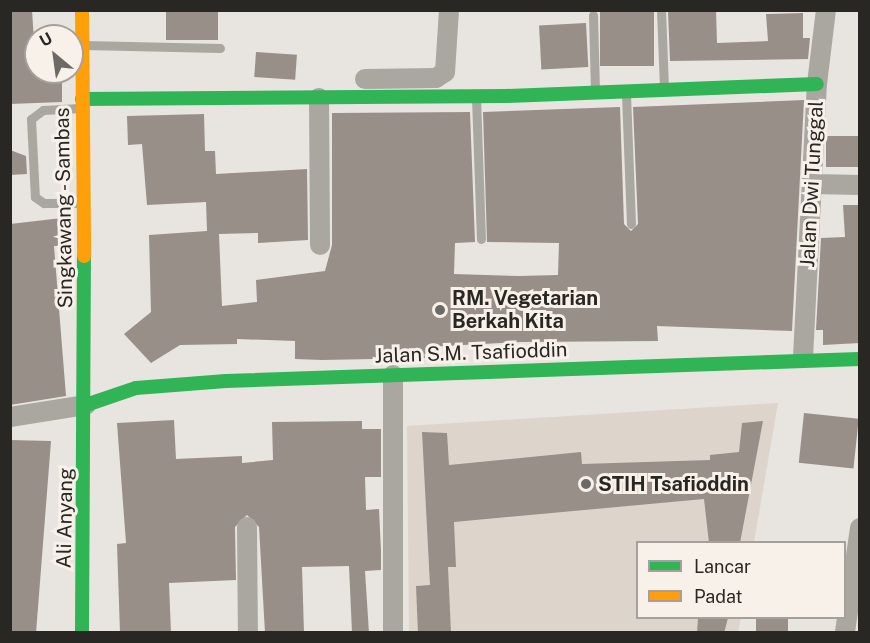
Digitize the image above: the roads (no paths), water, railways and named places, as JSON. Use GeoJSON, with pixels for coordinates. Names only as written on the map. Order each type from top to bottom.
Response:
{"type":"FeatureCollection","features":[{"type":"Feature","properties":{"kind":"street"},"geometry":{"type":"LineString","coordinates":[[365,79],[436,78],[445,72],[449,10]]}},
{"type":"Feature","properties":{"kind":"street","name":"Jalan Dwi Tunggal"},"geometry":{"type":"LineString","coordinates":[[803,358],[817,84],[826,10]]}},
{"type":"Feature","properties":{"kind":"street","name":"Singkawang - Sambas"},"geometry":{"type":"LineString","coordinates":[[82,84],[87,405]]}},
{"type":"Feature","properties":{"kind":"street"},"geometry":{"type":"LineString","coordinates":[[82,103],[476,96],[664,87],[817,84]]}},
{"type":"Feature","properties":{"kind":"street"},"geometry":{"type":"LineString","coordinates":[[319,98],[320,245]]}},
{"type":"Feature","properties":{"kind":"street"},"geometry":{"type":"LineString","coordinates":[[812,184],[860,185]]}},
{"type":"Feature","properties":{"kind":"street","name":"Jalan S.M. Tsafioddin"},"geometry":{"type":"LineString","coordinates":[[87,405],[136,388],[803,358],[860,359]]}},
{"type":"Feature","properties":{"kind":"street"},"geometry":{"type":"LineString","coordinates":[[393,375],[393,633]]}},
{"type":"Feature","properties":{"kind":"street"},"geometry":{"type":"LineString","coordinates":[[10,417],[87,405]]}},
{"type":"Feature","properties":{"kind":"street","name":"Ali Anyang"},"geometry":{"type":"LineString","coordinates":[[82,633],[87,405]]}},
{"type":"Feature","properties":{"kind":"street"},"geometry":{"type":"LineString","coordinates":[[247,527],[248,633]]}},
{"type":"Feature","properties":{"kind":"street"},"geometry":{"type":"LineString","coordinates":[[845,633],[860,528]]}},
{"type":"Feature","properties":{"kind":"lane"},"geometry":{"type":"LineString","coordinates":[[661,10],[664,87]]}},
{"type":"Feature","properties":{"kind":"lane"},"geometry":{"type":"LineString","coordinates":[[593,15],[595,92]]}},
{"type":"Feature","properties":{"kind":"lane"},"geometry":{"type":"LineString","coordinates":[[84,45],[220,48]]}},
{"type":"Feature","properties":{"kind":"lane"},"geometry":{"type":"LineString","coordinates":[[626,90],[631,224]]}},
{"type":"Feature","properties":{"kind":"lane"},"geometry":{"type":"LineString","coordinates":[[476,96],[481,239]]}},
{"type":"Feature","properties":{"kind":"lane"},"geometry":{"type":"LineString","coordinates":[[82,103],[43,110],[31,120],[35,197],[44,203],[83,203]]}},
{"type":"Feature","properties":{"kind":"place","name":"RM. Vegetarian Berkah Kita"},"geometry":{"type":"Point","coordinates":[440,310]}},
{"type":"Feature","properties":{"kind":"place","name":"STIH Tsafioddin"},"geometry":{"type":"Point","coordinates":[586,484]}}]}
